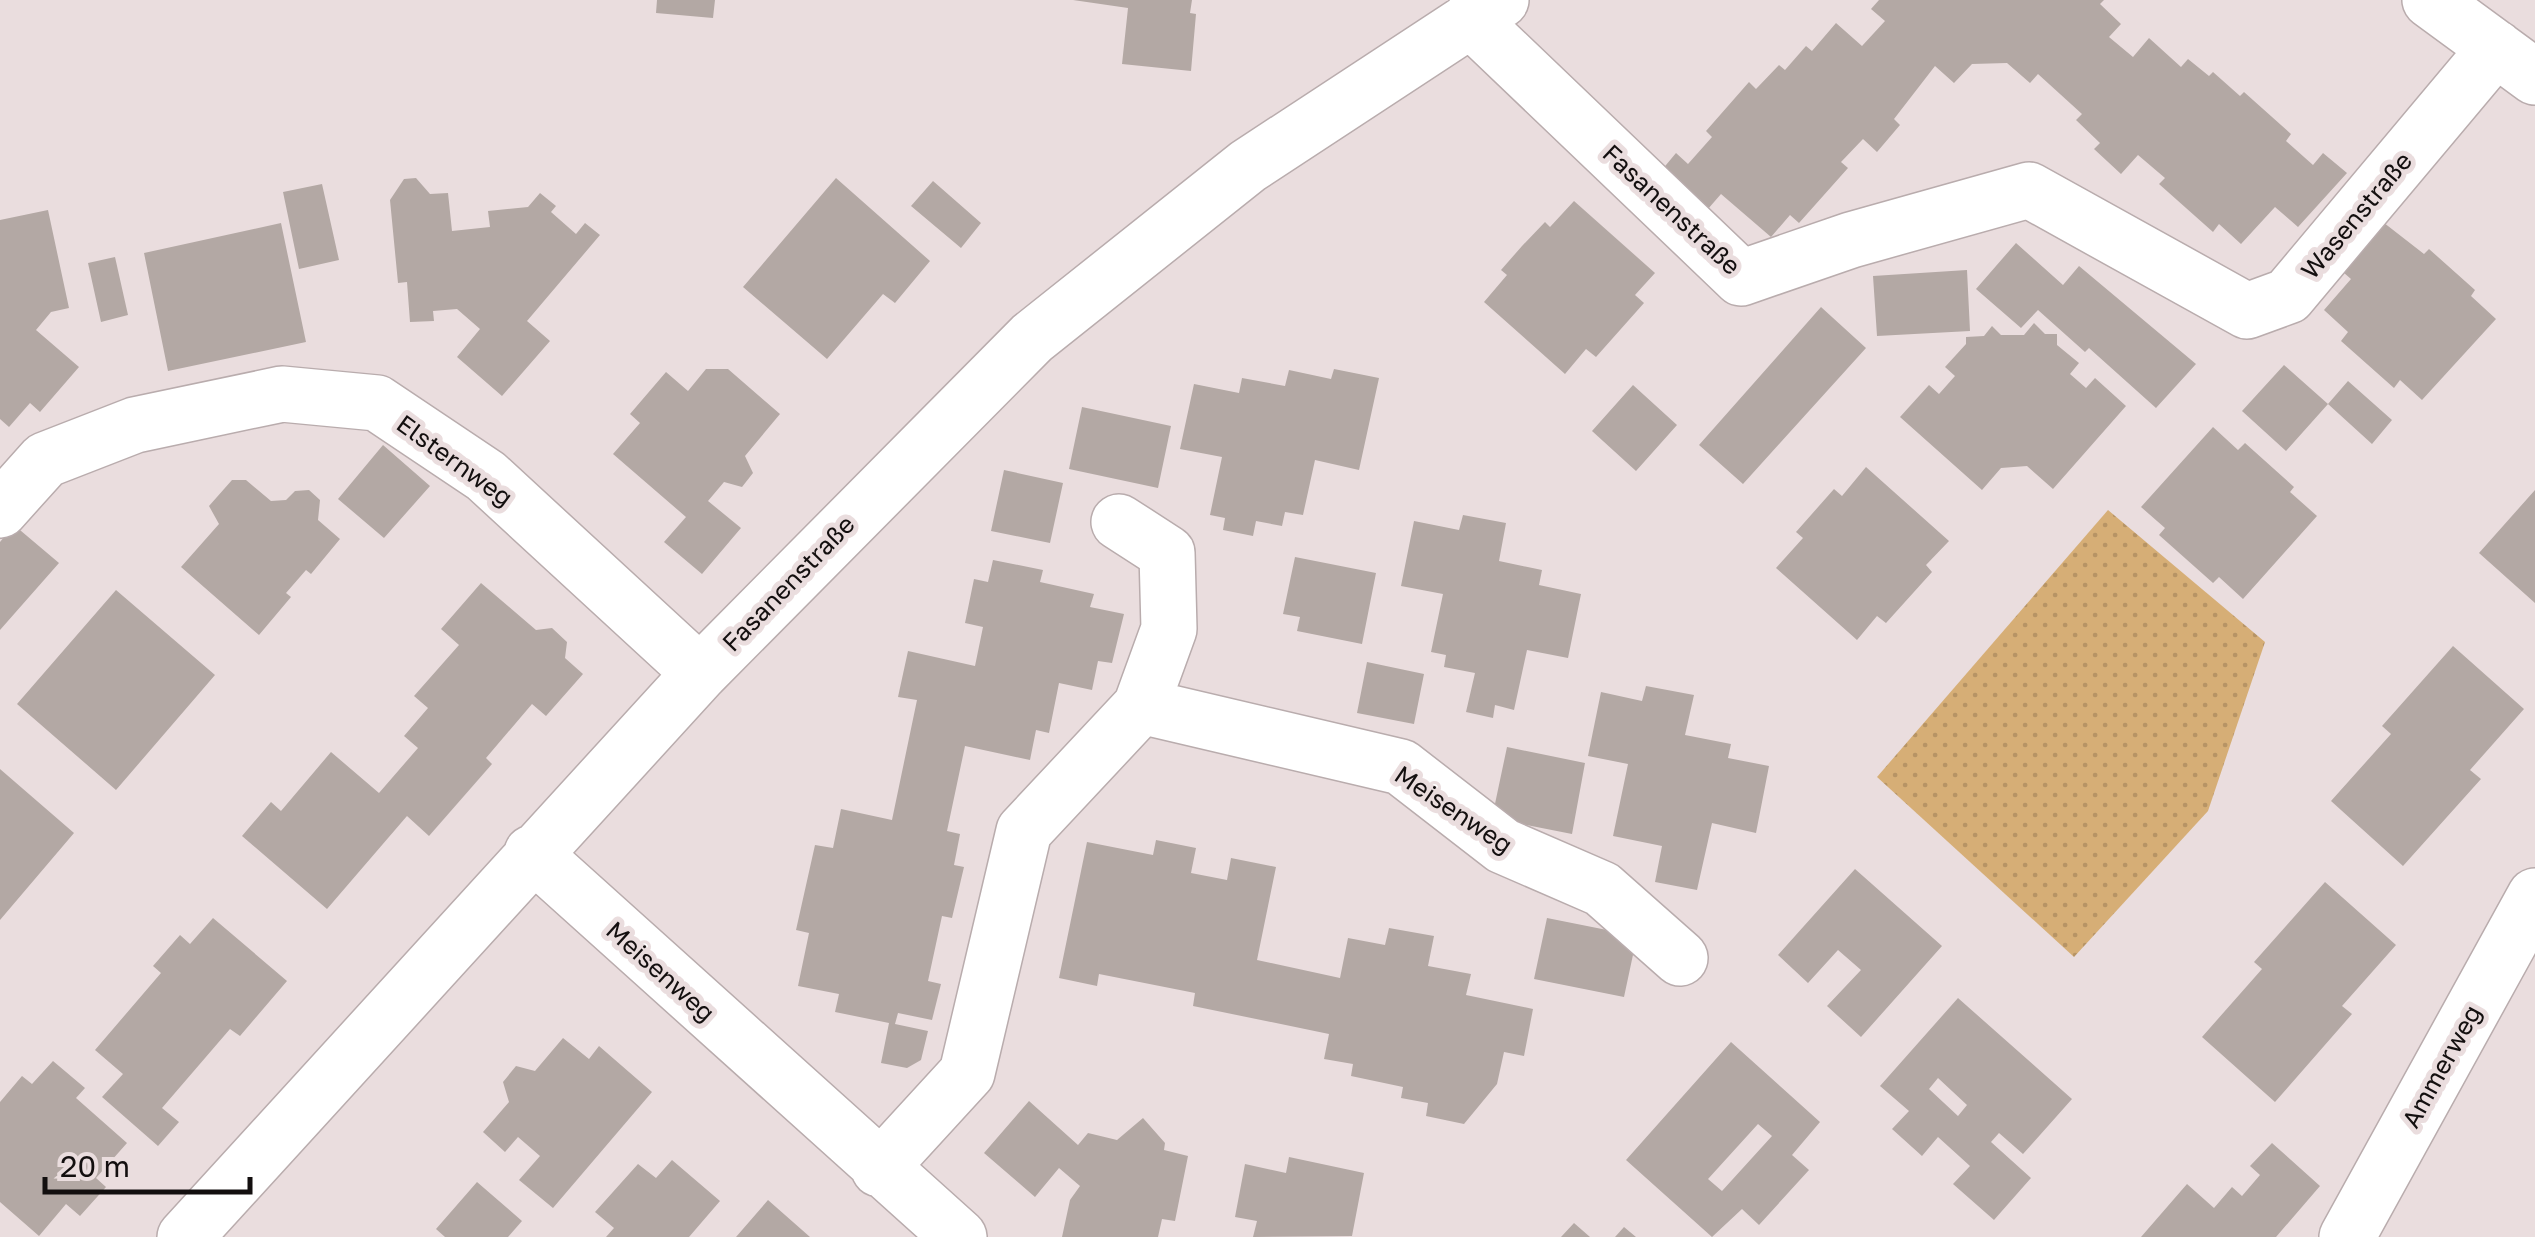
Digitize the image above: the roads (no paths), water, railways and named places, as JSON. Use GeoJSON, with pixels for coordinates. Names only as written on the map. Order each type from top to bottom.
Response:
{"type":"FeatureCollection","features":[{"type":"Feature","properties":{"kind":"street","name":"Wasenstraße"},"geometry":{"type":"LineString","coordinates":[[2029,190],[2246,311],[2288,296],[2515,63],[2430,0]]}},
{"type":"Feature","properties":{"kind":"street","name":"Fasanenstraße"},"geometry":{"type":"LineString","coordinates":[[185,1237],[700,672],[1032,338],[1248,166],[1486,10],[1742,278],[1851,240],[2029,190]]}},
{"type":"Feature","properties":{"kind":"street","name":"Elsternweg"},"geometry":{"type":"LineString","coordinates":[[0,510],[45,460],[135,425],[282,394],[377,403],[486,476],[700,672]]}},
{"type":"Feature","properties":{"kind":"street"},"geometry":{"type":"LineString","coordinates":[[879,1169],[967,1073],[1024,831],[1141,706],[1170,629],[1167,553],[1120,522]]}},
{"type":"Feature","properties":{"kind":"street","name":"Meisenweg"},"geometry":{"type":"LineString","coordinates":[[1141,706],[1401,767],[1504,846],[1602,889],[1680,958]]}},
{"type":"Feature","properties":{"kind":"street","name":"Meisenweg"},"geometry":{"type":"LineString","coordinates":[[532,853],[958,1237]]}},
{"type":"Feature","properties":{"kind":"street","name":"Ammerweg"},"geometry":{"type":"LineString","coordinates":[[2347,1237],[2535,896]]}}]}
